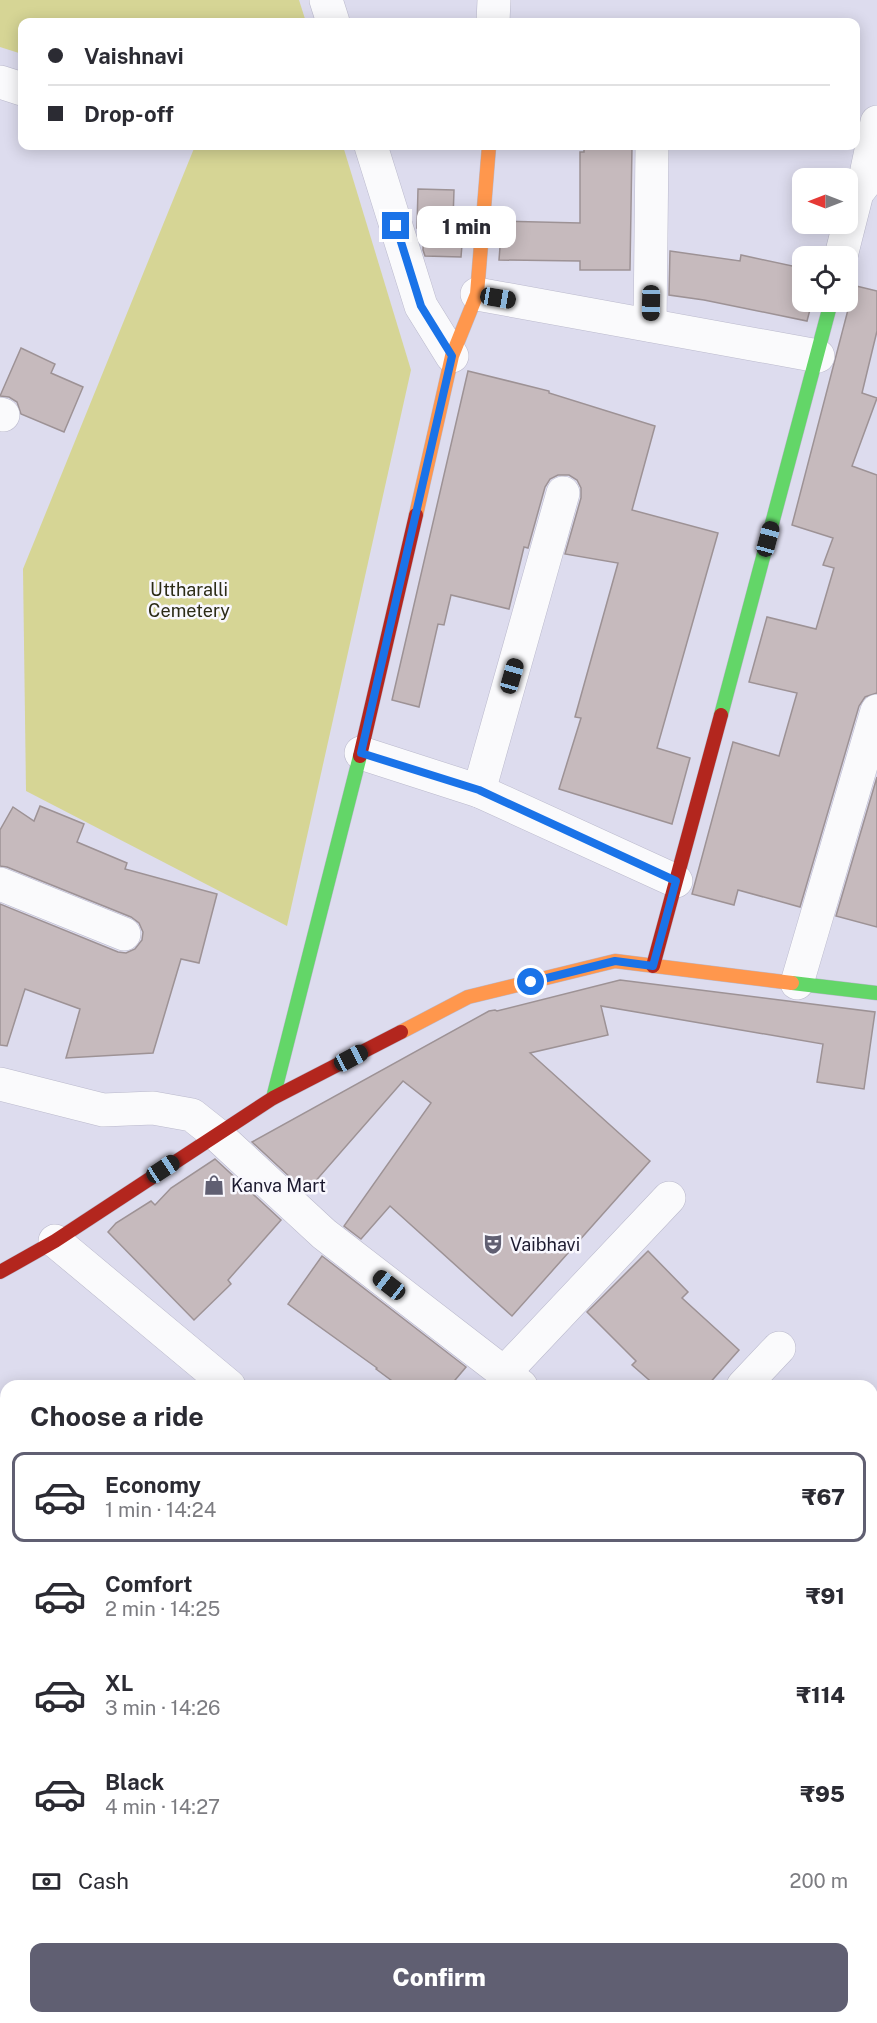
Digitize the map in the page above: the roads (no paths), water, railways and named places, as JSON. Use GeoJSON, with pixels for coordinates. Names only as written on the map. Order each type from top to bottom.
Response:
{"type":"FeatureCollection","features":[{"type":"Feature","properties":{"kind":"street"},"geometry":{"type":"LineString","coordinates":[[326,0],[332,18]]}},
{"type":"Feature","properties":{"kind":"street"},"geometry":{"type":"LineString","coordinates":[[493,18],[494,0]]}},
{"type":"Feature","properties":{"kind":"street"},"geometry":{"type":"LineString","coordinates":[[0,82],[18,88]]}},
{"type":"Feature","properties":{"kind":"street"},"geometry":{"type":"LineString","coordinates":[[844,246],[857,193],[871,184],[877,122]]}},
{"type":"Feature","properties":{"kind":"street"},"geometry":{"type":"LineString","coordinates":[[372,150],[421,306],[452,356]]}},
{"type":"Feature","properties":{"kind":"street"},"geometry":{"type":"LineString","coordinates":[[273,1098],[361,753],[452,356],[477,294],[489,150]]}},
{"type":"Feature","properties":{"kind":"street"},"geometry":{"type":"LineString","coordinates":[[650,325],[652,150]]}},
{"type":"Feature","properties":{"kind":"street"},"geometry":{"type":"LineString","coordinates":[[477,294],[818,356]]}},
{"type":"Feature","properties":{"kind":"street"},"geometry":{"type":"LineString","coordinates":[[653,966],[829,312]]}},
{"type":"Feature","properties":{"kind":"street"},"geometry":{"type":"LineString","coordinates":[[479,790],[563,493]]}},
{"type":"Feature","properties":{"kind":"street"},"geometry":{"type":"LineString","coordinates":[[797,983],[877,711]]}},
{"type":"Feature","properties":{"kind":"street"},"geometry":{"type":"LineString","coordinates":[[361,753],[479,790],[676,881]]}},
{"type":"Feature","properties":{"kind":"street"},"geometry":{"type":"LineString","coordinates":[[0,884],[124,934]]}},
{"type":"Feature","properties":{"kind":"street"},"geometry":{"type":"LineString","coordinates":[[0,1272],[55,1241],[273,1098],[468,997],[615,961],[877,993]]}},
{"type":"Feature","properties":{"kind":"street"},"geometry":{"type":"LineString","coordinates":[[0,1084],[103,1110],[153,1108],[192,1115],[216,1134],[324,1234],[513,1380],[669,1198]]}},
{"type":"Feature","properties":{"kind":"street"},"geometry":{"type":"LineString","coordinates":[[55,1241],[222,1380]]}},
{"type":"Feature","properties":{"kind":"street"},"geometry":{"type":"LineString","coordinates":[[748,1380],[779,1348]]}},
{"type":"Feature","properties":{"kind":"place","name":"Kanva Mart"},"geometry":{"type":"Point","coordinates":[214,1185]}},
{"type":"Feature","properties":{"kind":"place","name":"Vaibhavi"},"geometry":{"type":"Point","coordinates":[493,1244]}},
{"type":"Feature","properties":{"kind":"park label","name":"Uttharalli Cemetery"},"geometry":{"type":"Point","coordinates":[189,599]}}]}
